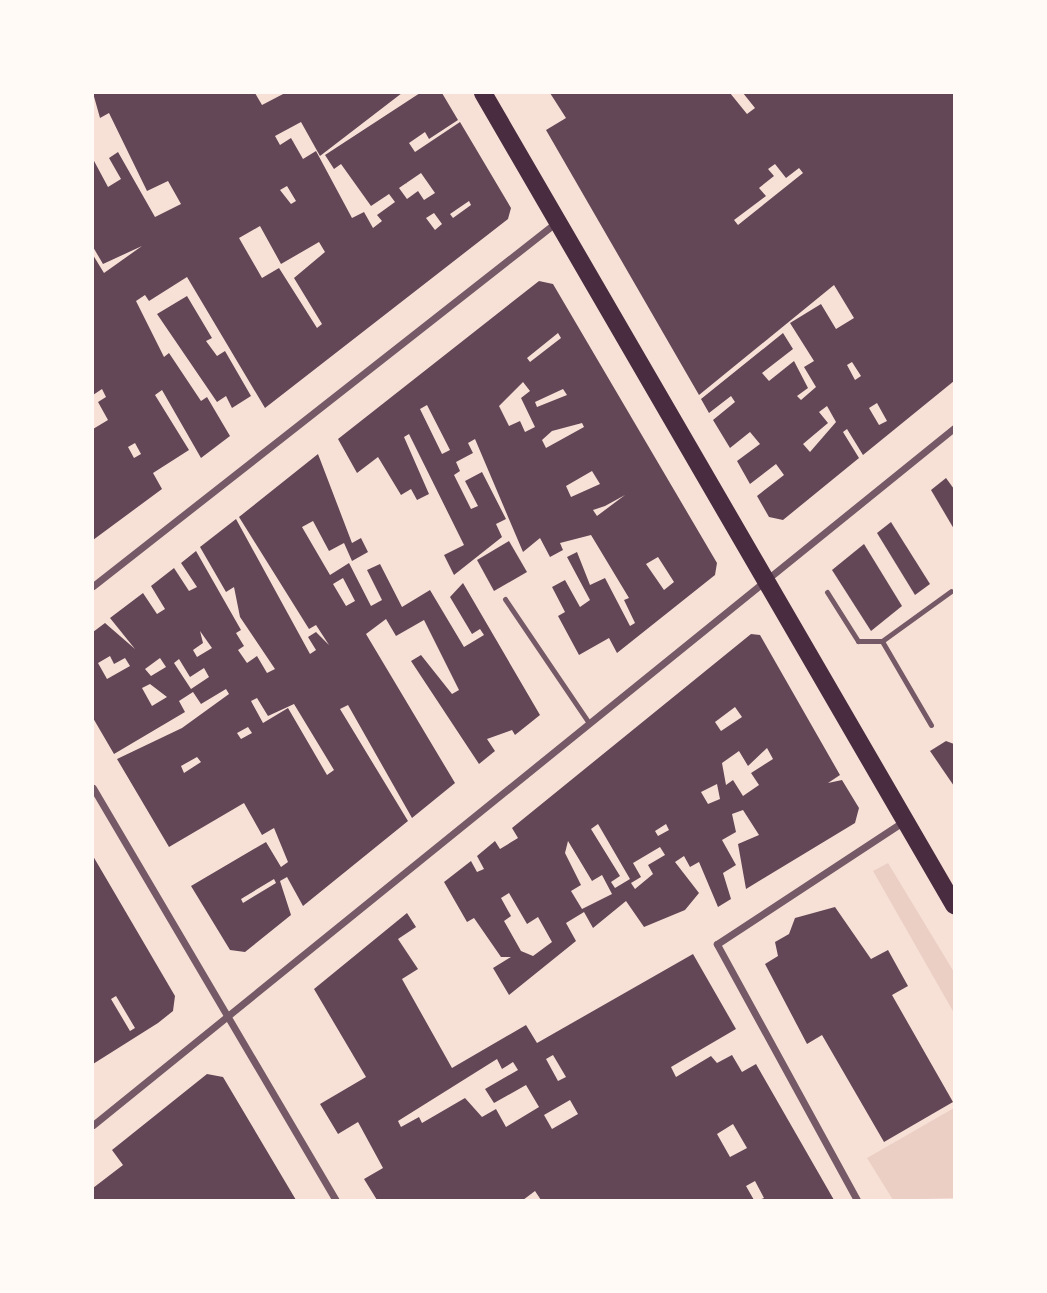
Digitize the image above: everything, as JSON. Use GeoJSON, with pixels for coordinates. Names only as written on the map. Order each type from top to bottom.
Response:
{"type":"FeatureCollection","features":[{"type":"Feature","properties":{"kind":"main road"},"geometry":{"type":"LineString","coordinates":[[483,93],[954,905]]}},
{"type":"Feature","properties":{"kind":"street"},"geometry":{"type":"LineString","coordinates":[[93,586],[558,221]]}},
{"type":"Feature","properties":{"kind":"street"},"geometry":{"type":"LineString","coordinates":[[93,1125],[954,428]]}},
{"type":"Feature","properties":{"kind":"street"},"geometry":{"type":"LineString","coordinates":[[93,788],[335,1200]]}},
{"type":"Feature","properties":{"kind":"street"},"geometry":{"type":"LineString","coordinates":[[857,1200],[717,944],[905,820]]}},
{"type":"Feature","properties":{"kind":"lane"},"geometry":{"type":"LineString","coordinates":[[827,592],[858,641],[882,641],[951,591]]}},
{"type":"Feature","properties":{"kind":"lane"},"geometry":{"type":"LineString","coordinates":[[505,599],[589,723]]}},
{"type":"Feature","properties":{"kind":"lane"},"geometry":{"type":"LineString","coordinates":[[882,641],[931,725]]}},
{"type":"Feature","properties":{"kind":"shaded area"},"geometry":{"type":"Polygon","coordinates":[[[888,863],[954,972],[954,1013],[873,871],[888,863]]]}},
{"type":"Feature","properties":{"kind":"shaded area"},"geometry":{"type":"Polygon","coordinates":[[[954,1108],[954,1198],[893,1200],[867,1158],[954,1108]]]}},
{"type":"Feature","properties":{"kind":"building"},"geometry":{"type":"Polygon","coordinates":[[[93,93],[255,93],[262,105],[285,93],[402,93],[320,156],[301,122],[275,136],[280,145],[291,138],[303,159],[316,151],[352,218],[364,212],[373,228],[382,221],[377,215],[395,202],[389,194],[371,206],[341,164],[334,169],[325,155],[420,93],[442,93],[458,120],[429,139],[425,132],[409,143],[415,152],[460,122],[511,208],[508,219],[265,408],[187,277],[149,301],[145,295],[136,301],[164,357],[169,353],[201,401],[207,397],[230,436],[201,458],[162,390],[155,395],[189,450],[153,473],[162,489],[93,540],[93,429],[108,420],[98,402],[106,397],[102,389],[93,395],[93,255],[104,273],[142,246],[103,264],[93,247],[93,159],[108,187],[121,179],[109,158],[118,152],[155,217],[181,204],[168,181],[147,191],[109,113],[100,118],[93,93]],[[421,173],[399,188],[407,199],[418,191],[424,200],[435,193],[421,173]],[[287,186],[280,190],[291,204],[296,201],[287,186]],[[469,201],[450,214],[453,218],[471,205],[469,201]],[[434,213],[426,218],[435,230],[442,224],[434,213]],[[260,226],[239,238],[262,278],[279,268],[317,328],[322,324],[294,278],[325,252],[319,242],[281,264],[260,226]],[[135,443],[128,447],[134,458],[141,454],[135,443]]]}},
{"type":"Feature","properties":{"kind":"building"},"geometry":{"type":"Polygon","coordinates":[[[550,93],[730,93],[747,114],[755,108],[743,93],[954,93],[954,381],[863,455],[847,429],[843,432],[859,458],[783,520],[769,517],[757,496],[784,475],[776,464],[750,484],[737,461],[760,444],[750,432],[730,448],[713,420],[735,402],[731,396],[709,413],[701,399],[783,333],[793,349],[762,373],[769,381],[794,361],[808,388],[797,396],[801,400],[816,387],[804,367],[814,361],[790,323],[821,304],[836,329],[854,318],[834,285],[699,395],[546,130],[566,118],[550,93]],[[775,164],[768,169],[774,176],[759,188],[766,196],[734,220],[738,225],[803,173],[799,168],[786,178],[775,164]],[[852,362],[847,365],[855,380],[861,376],[852,362]],[[877,403],[869,408],[879,425],[887,421],[877,403]],[[827,406],[819,412],[828,423],[803,444],[810,452],[836,422],[827,406]]]}},
{"type":"Feature","properties":{"kind":"building"},"geometry":{"type":"Polygon","coordinates":[[[539,281],[553,284],[717,563],[715,575],[617,653],[609,638],[579,655],[558,616],[565,612],[552,587],[565,580],[580,607],[590,600],[567,557],[577,552],[590,585],[605,578],[630,626],[635,623],[624,600],[629,598],[591,535],[560,543],[563,550],[550,557],[540,538],[523,552],[475,439],[468,443],[473,453],[456,462],[460,471],[454,475],[471,509],[478,506],[465,481],[482,472],[506,519],[496,524],[502,537],[454,575],[444,555],[464,545],[409,434],[404,437],[429,494],[417,500],[411,489],[401,495],[378,457],[357,473],[338,439],[539,281]],[[558,333],[527,358],[530,362],[561,338],[558,333]],[[523,382],[499,406],[509,426],[520,421],[525,432],[535,427],[521,398],[530,391],[523,382]],[[563,389],[535,402],[537,407],[567,395],[563,389]],[[427,405],[420,409],[442,454],[450,450],[427,405]],[[582,423],[552,431],[542,440],[546,448],[584,427],[582,423]],[[592,471],[566,486],[571,497],[600,484],[592,471]],[[625,495],[605,506],[593,510],[597,516],[625,495]],[[658,557],[646,564],[664,590],[674,582],[658,557]]]}},
{"type":"Feature","properties":{"kind":"building"},"geometry":{"type":"Polygon","coordinates":[[[187,296],[212,338],[206,341],[217,356],[225,351],[251,396],[232,408],[226,396],[217,402],[157,314],[187,296]]]}},
{"type":"Feature","properties":{"kind":"building"},"geometry":{"type":"Polygon","coordinates":[[[318,454],[352,543],[361,538],[368,552],[352,561],[344,543],[329,551],[313,521],[302,527],[330,575],[349,563],[371,606],[382,600],[367,570],[380,564],[402,607],[430,590],[464,647],[484,635],[480,629],[472,634],[450,597],[463,583],[540,715],[515,735],[512,730],[487,739],[495,751],[479,764],[411,661],[421,655],[452,694],[459,690],[424,620],[396,636],[386,619],[366,634],[455,783],[412,818],[348,705],[340,709],[408,821],[303,906],[287,877],[280,881],[291,915],[245,952],[230,950],[191,886],[266,842],[281,867],[288,862],[274,828],[262,835],[244,803],[169,847],[117,759],[182,728],[229,694],[226,689],[201,704],[193,692],[179,701],[185,712],[114,754],[93,718],[93,632],[105,623],[135,649],[110,618],[143,593],[157,614],[165,609],[151,586],[174,568],[189,591],[197,587],[181,563],[196,551],[241,630],[236,633],[244,646],[238,650],[247,663],[257,656],[267,673],[275,669],[240,617],[234,587],[226,592],[200,547],[236,519],[310,654],[316,650],[308,637],[316,632],[329,645],[316,625],[309,629],[239,517],[318,454]],[[343,578],[333,584],[346,606],[355,601],[343,578]],[[200,631],[203,643],[193,650],[197,657],[212,648],[200,631]],[[110,656],[98,663],[107,679],[130,666],[125,658],[114,664],[110,656]],[[160,658],[145,669],[151,676],[166,667],[160,658]],[[179,659],[174,663],[191,689],[209,677],[204,668],[190,677],[179,659]],[[150,684],[142,688],[152,706],[167,697],[150,684]],[[257,698],[251,701],[263,723],[288,708],[327,775],[334,770],[294,704],[268,716],[257,698]],[[248,727],[237,733],[241,739],[252,733],[248,727]],[[197,757],[181,766],[184,773],[201,762],[197,757]],[[274,879],[241,899],[243,903],[276,883],[274,879]]]}},
{"type":"Feature","properties":{"kind":"building"},"geometry":{"type":"Polygon","coordinates":[[[946,478],[954,489],[954,529],[931,490],[946,478]]]}},
{"type":"Feature","properties":{"kind":"building"},"geometry":{"type":"Polygon","coordinates":[[[891,522],[930,584],[915,595],[877,533],[891,522]]]}},
{"type":"Feature","properties":{"kind":"building"},"geometry":{"type":"Polygon","coordinates":[[[509,541],[527,572],[494,591],[477,560],[509,541]]]}},
{"type":"Feature","properties":{"kind":"building"},"geometry":{"type":"Polygon","coordinates":[[[864,544],[902,606],[871,631],[832,570],[864,544]]]}},
{"type":"Feature","properties":{"kind":"building"},"geometry":{"type":"Polygon","coordinates":[[[751,634],[760,635],[840,775],[828,783],[842,780],[859,808],[855,823],[746,889],[738,844],[759,835],[743,810],[732,814],[736,832],[722,840],[736,865],[723,873],[731,899],[718,907],[699,862],[690,867],[684,856],[675,862],[699,893],[685,910],[644,927],[626,901],[593,928],[584,912],[566,923],[576,941],[509,995],[493,968],[511,957],[501,957],[474,918],[467,922],[444,882],[471,861],[477,872],[484,869],[477,856],[495,841],[500,849],[518,838],[512,828],[751,634]],[[735,707],[715,722],[721,731],[742,717],[735,707]],[[767,748],[748,766],[739,751],[722,763],[726,785],[733,780],[743,796],[759,785],[751,773],[773,759],[767,748]],[[717,784],[701,792],[708,804],[720,799],[717,784]],[[598,824],[591,829],[620,876],[611,882],[615,888],[630,879],[598,824]],[[666,824],[655,831],[658,836],[669,830],[666,824]],[[568,841],[565,853],[581,885],[571,891],[582,909],[612,894],[602,875],[592,881],[568,841]],[[660,847],[633,863],[641,877],[631,883],[635,889],[653,874],[648,865],[665,855],[660,847]],[[509,893],[501,898],[511,916],[504,921],[521,951],[533,956],[552,942],[538,917],[527,924],[509,893]]]}},
{"type":"Feature","properties":{"kind":"building"},"geometry":{"type":"Polygon","coordinates":[[[946,741],[954,744],[954,786],[930,751],[946,741]]]}},
{"type":"Feature","properties":{"kind":"building"},"geometry":{"type":"Polygon","coordinates":[[[93,856],[175,996],[173,1011],[93,1064],[93,856]],[[116,996],[111,999],[130,1031],[135,1028],[116,996]]]}},
{"type":"Feature","properties":{"kind":"building"},"geometry":{"type":"Polygon","coordinates":[[[835,907],[871,959],[888,950],[908,986],[892,995],[953,1102],[884,1142],[822,1035],[807,1044],[765,964],[778,956],[775,942],[789,934],[795,918],[835,907]]]}},
{"type":"Feature","properties":{"kind":"building"},"geometry":{"type":"Polygon","coordinates":[[[407,913],[416,927],[398,939],[418,969],[402,979],[452,1068],[526,1025],[537,1043],[693,954],[736,1029],[671,1067],[676,1077],[711,1056],[717,1063],[732,1055],[742,1072],[756,1064],[834,1200],[759,1200],[764,1198],[755,1181],[746,1186],[754,1200],[541,1200],[535,1191],[523,1200],[377,1200],[364,1179],[383,1168],[358,1122],[338,1134],[320,1104],[366,1077],[314,989],[407,913]],[[553,1055],[546,1059],[558,1081],[566,1077],[553,1055]],[[497,1059],[398,1121],[401,1127],[419,1117],[422,1123],[465,1098],[482,1117],[496,1109],[506,1127],[539,1107],[526,1085],[494,1103],[485,1089],[518,1070],[513,1062],[502,1069],[497,1059]],[[570,1100],[544,1115],[552,1129],[578,1114],[570,1100]],[[733,1124],[717,1134],[730,1157],[747,1148],[733,1124]]]}},
{"type":"Feature","properties":{"kind":"building"},"geometry":{"type":"Polygon","coordinates":[[[207,1074],[223,1077],[296,1200],[93,1200],[93,1188],[123,1165],[112,1150],[207,1074]]]}}]}
